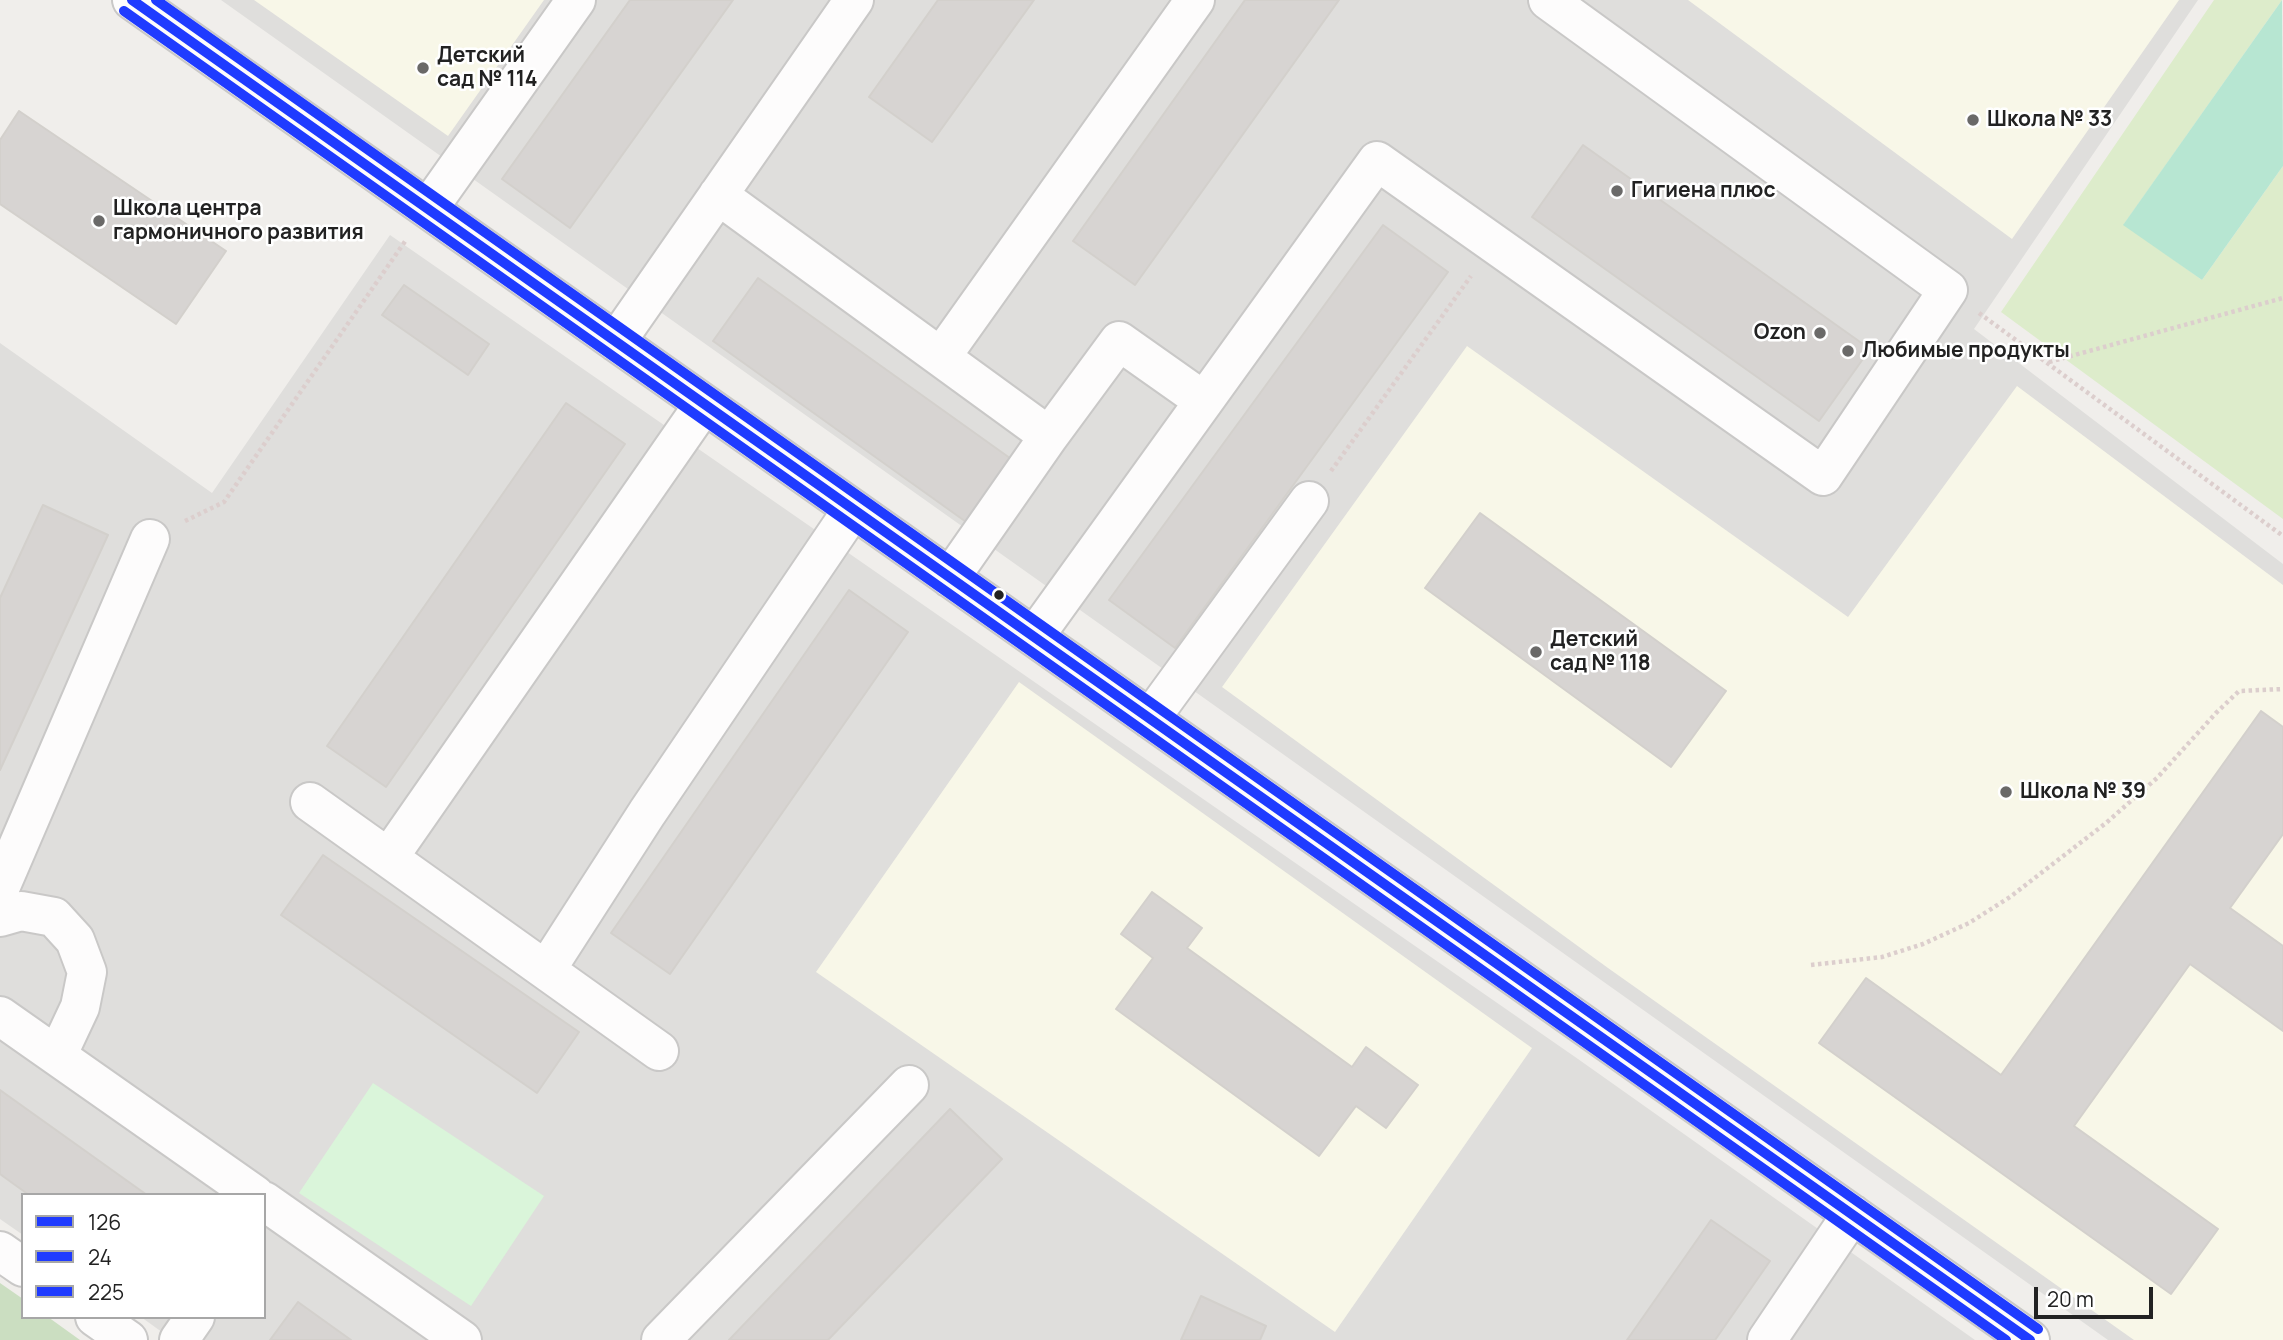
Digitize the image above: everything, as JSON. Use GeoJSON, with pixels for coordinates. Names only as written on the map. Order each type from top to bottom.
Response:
{"type":"FeatureCollection","features":[{"type":"Feature","properties":{"kind":"street"},"geometry":{"type":"LineString","coordinates":[[132,0],[1852,1214],[2009,1334]]}},
{"type":"Feature","properties":{"kind":"street"},"geometry":{"type":"LineString","coordinates":[[428,209],[576,0]]}},
{"type":"Feature","properties":{"kind":"street"},"geometry":{"type":"LineString","coordinates":[[616,342],[853,0]]}},
{"type":"Feature","properties":{"kind":"street"},"geometry":{"type":"LineString","coordinates":[[940,357],[1195,0]]}},
{"type":"Feature","properties":{"kind":"street"},"geometry":{"type":"LineString","coordinates":[[1034,637],[1377,161],[1823,476],[1948,290],[1548,0]]}},
{"type":"Feature","properties":{"kind":"street"},"geometry":{"type":"LineString","coordinates":[[718,195],[1049,436]]}},
{"type":"Feature","properties":{"kind":"street"},"geometry":{"type":"LineString","coordinates":[[950,578],[1119,341],[1205,401]]}},
{"type":"Feature","properties":{"kind":"street"},"geometry":{"type":"LineString","coordinates":[[389,857],[704,404]]}},
{"type":"Feature","properties":{"kind":"street"},"geometry":{"type":"LineString","coordinates":[[1150,719],[1309,501]]}},
{"type":"Feature","properties":{"kind":"street"},"geometry":{"type":"LineString","coordinates":[[546,970],[647,813],[853,509]]}},
{"type":"Feature","properties":{"kind":"street"},"geometry":{"type":"LineString","coordinates":[[0,888],[150,539]]}},
{"type":"Feature","properties":{"kind":"street"},"geometry":{"type":"LineString","coordinates":[[310,802],[659,1051]]}},
{"type":"Feature","properties":{"kind":"street"},"geometry":{"type":"LineString","coordinates":[[0,918],[20,911],[54,917],[75,940],[87,972],[80,1007],[57,1056]]}},
{"type":"Feature","properties":{"kind":"street"},"geometry":{"type":"LineString","coordinates":[[0,1016],[247,1193]]}},
{"type":"Feature","properties":{"kind":"street"},"geometry":{"type":"LineString","coordinates":[[661,1340],[909,1084]]}},
{"type":"Feature","properties":{"kind":"street"},"geometry":{"type":"LineString","coordinates":[[266,1206],[461,1340]]}},
{"type":"Feature","properties":{"kind":"street"},"geometry":{"type":"LineString","coordinates":[[1767,1340],[1852,1214]]}},
{"type":"Feature","properties":{"kind":"street"},"geometry":{"type":"LineString","coordinates":[[0,1251],[21,1266]]}},
{"type":"Feature","properties":{"kind":"street"},"geometry":{"type":"LineString","coordinates":[[98,1319],[128,1340]]}},
{"type":"Feature","properties":{"kind":"street"},"geometry":{"type":"LineString","coordinates":[[179,1340],[194,1319]]}},
{"type":"Feature","properties":{"kind":"path"},"geometry":{"type":"LineString","coordinates":[[150,539],[224,502],[428,209]]}},
{"type":"Feature","properties":{"kind":"path"},"geometry":{"type":"LineString","coordinates":[[1309,501],[1494,244]]}},
{"type":"Feature","properties":{"kind":"path"},"geometry":{"type":"LineString","coordinates":[[1948,290],[2283,536]]}},
{"type":"Feature","properties":{"kind":"path"},"geometry":{"type":"LineString","coordinates":[[2048,363],[2283,298]]}},
{"type":"Feature","properties":{"kind":"path"},"geometry":{"type":"LineString","coordinates":[[1811,965],[1882,957],[1923,944],[1969,923],[2010,897],[2106,823],[2157,778],[2239,691],[2283,689]]}},
{"type":"Feature","properties":{"kind":"shaded area"},"geometry":{"type":"Polygon","coordinates":[[[221,0],[2198,0],[1974,329],[2283,564],[2283,1340],[2108,1340],[221,0]]]}},
{"type":"Feature","properties":{"kind":"shaded area","name":"Детский сад № 114"},"geometry":{"type":"Polygon","coordinates":[[[254,0],[544,0],[448,136],[254,0]]]}},
{"type":"Feature","properties":{"kind":"shaded area","name":"Школа № 33"},"geometry":{"type":"Polygon","coordinates":[[[1688,0],[2179,0],[2012,239],[1688,0]]]}},
{"type":"Feature","properties":{"kind":"shaded area"},"geometry":{"type":"Polygon","coordinates":[[[390,235],[1578,1059],[1975,1340],[173,1340],[144,1319],[266,1319],[266,1193],[21,1193],[21,1234],[0,1219],[0,343],[212,493],[390,235]]]}},
{"type":"Feature","properties":{"kind":"shaded area","name":"Школа № 39"},"geometry":{"type":"Polygon","coordinates":[[[1467,346],[1848,617],[2017,386],[2283,585],[2283,1340],[2134,1340],[1608,968],[1222,687],[1467,346]]]}},
{"type":"Feature","properties":{"kind":"shaded area"},"geometry":{"type":"Polygon","coordinates":[[[1019,682],[1532,1048],[1335,1332],[816,972],[1019,682]]]}},
{"type":"Feature","properties":{"kind":"green space"},"geometry":{"type":"Polygon","coordinates":[[[2214,0],[2282,0],[2124,224],[2202,280],[2283,166],[2283,519],[2001,312],[2214,0]]]}},
{"type":"Feature","properties":{"kind":"green space"},"geometry":{"type":"Polygon","coordinates":[[[2282,0],[2283,166],[2202,280],[2123,225],[2282,0]]]}},
{"type":"Feature","properties":{"kind":"green space"},"geometry":{"type":"Polygon","coordinates":[[[373,1083],[544,1196],[471,1306],[299,1193],[373,1083]]]}},
{"type":"Feature","properties":{"kind":"green space"},"geometry":{"type":"Polygon","coordinates":[[[0,1283],[21,1298],[21,1319],[51,1319],[80,1340],[0,1340],[0,1283]]]}},
{"type":"Feature","properties":{"kind":"building"},"geometry":{"type":"Polygon","coordinates":[[[630,0],[733,0],[570,228],[502,179],[630,0]]]}},
{"type":"Feature","properties":{"kind":"building"},"geometry":{"type":"Polygon","coordinates":[[[938,0],[1034,0],[932,142],[869,97],[938,0]]]}},
{"type":"Feature","properties":{"kind":"building"},"geometry":{"type":"Polygon","coordinates":[[[1245,0],[1339,0],[1135,285],[1073,241],[1245,0]]]}},
{"type":"Feature","properties":{"kind":"building"},"geometry":{"type":"Polygon","coordinates":[[[19,111],[226,251],[176,324],[0,204],[0,140],[19,111]]]}},
{"type":"Feature","properties":{"kind":"building"},"geometry":{"type":"Polygon","coordinates":[[[1583,145],[1870,349],[1819,421],[1532,217],[1583,145]]]}},
{"type":"Feature","properties":{"kind":"building"},"geometry":{"type":"Polygon","coordinates":[[[1383,225],[1448,272],[1175,648],[1109,600],[1383,225]]]}},
{"type":"Feature","properties":{"kind":"building"},"geometry":{"type":"Polygon","coordinates":[[[758,278],[1021,466],[976,529],[713,341],[758,278]]]}},
{"type":"Feature","properties":{"kind":"building"},"geometry":{"type":"Polygon","coordinates":[[[404,285],[489,344],[468,375],[382,315],[404,285]]]}},
{"type":"Feature","properties":{"kind":"building"},"geometry":{"type":"Polygon","coordinates":[[[566,403],[625,444],[386,787],[327,746],[566,403]]]}},
{"type":"Feature","properties":{"kind":"building"},"geometry":{"type":"Polygon","coordinates":[[[43,505],[108,535],[0,770],[0,598],[43,505]]]}},
{"type":"Feature","properties":{"kind":"building"},"geometry":{"type":"Polygon","coordinates":[[[1480,513],[1726,691],[1671,767],[1425,588],[1480,513]]]}},
{"type":"Feature","properties":{"kind":"building"},"geometry":{"type":"Polygon","coordinates":[[[849,590],[908,632],[670,974],[611,933],[849,590]]]}},
{"type":"Feature","properties":{"kind":"building"},"geometry":{"type":"Polygon","coordinates":[[[2261,711],[2283,727],[2283,834],[2230,908],[2283,946],[2283,1031],[2190,964],[2074,1126],[2218,1229],[2171,1294],[1819,1043],[1866,978],[2001,1075],[2261,711]]]}},
{"type":"Feature","properties":{"kind":"building"},"geometry":{"type":"Polygon","coordinates":[[[323,855],[579,1032],[537,1093],[281,915],[323,855]]]}},
{"type":"Feature","properties":{"kind":"building"},"geometry":{"type":"Polygon","coordinates":[[[1152,892],[1202,928],[1187,948],[1352,1067],[1366,1047],[1418,1085],[1386,1128],[1356,1106],[1319,1156],[1116,1009],[1153,958],[1121,934],[1152,892]]]}},
{"type":"Feature","properties":{"kind":"building"},"geometry":{"type":"Polygon","coordinates":[[[0,1090],[144,1193],[26,1193],[0,1174],[0,1090]]]}},
{"type":"Feature","properties":{"kind":"building"},"geometry":{"type":"Polygon","coordinates":[[[950,1109],[1002,1159],[828,1340],[729,1340],[950,1109]]]}},
{"type":"Feature","properties":{"kind":"building"},"geometry":{"type":"Polygon","coordinates":[[[1711,1220],[1770,1261],[1715,1340],[1627,1340],[1711,1220]]]}},
{"type":"Feature","properties":{"kind":"building"},"geometry":{"type":"Polygon","coordinates":[[[1201,1296],[1266,1326],[1260,1340],[1181,1340],[1201,1296]]]}},
{"type":"Feature","properties":{"kind":"building"},"geometry":{"type":"Polygon","coordinates":[[[298,1302],[351,1340],[270,1340],[298,1302]]]}},
{"type":"Feature","properties":{"kind":"transit line","name":"126"},"geometry":{"type":"LineString","coordinates":[[132,0],[2030,1340]]}},
{"type":"Feature","properties":{"kind":"transit line","name":"225"},"geometry":{"type":"LineString","coordinates":[[156,0],[2038,1329]]}},
{"type":"Feature","properties":{"kind":"transit line","name":"24"},"geometry":{"type":"LineString","coordinates":[[124,11],[2006,1340]]}},
{"type":"Feature","properties":{"kind":"place","name":"Детский сад № 114"},"geometry":{"type":"Point","coordinates":[423,68]}},
{"type":"Feature","properties":{"kind":"place","name":"Школа № 33"},"geometry":{"type":"Point","coordinates":[1973,120]}},
{"type":"Feature","properties":{"kind":"place","name":"Гигиена плюс"},"geometry":{"type":"Point","coordinates":[1617,191]}},
{"type":"Feature","properties":{"kind":"place","name":"Школа центра гармоничного развития"},"geometry":{"type":"Point","coordinates":[99,221]}},
{"type":"Feature","properties":{"kind":"place","name":"Ozon"},"geometry":{"type":"Point","coordinates":[1820,333]}},
{"type":"Feature","properties":{"kind":"place","name":"Любимые продукты"},"geometry":{"type":"Point","coordinates":[1848,351]}},
{"type":"Feature","properties":{"kind":"place","name":"Детский сад № 118"},"geometry":{"type":"Point","coordinates":[1536,652]}},
{"type":"Feature","properties":{"kind":"place","name":"Школа № 39"},"geometry":{"type":"Point","coordinates":[2006,792]}}]}
